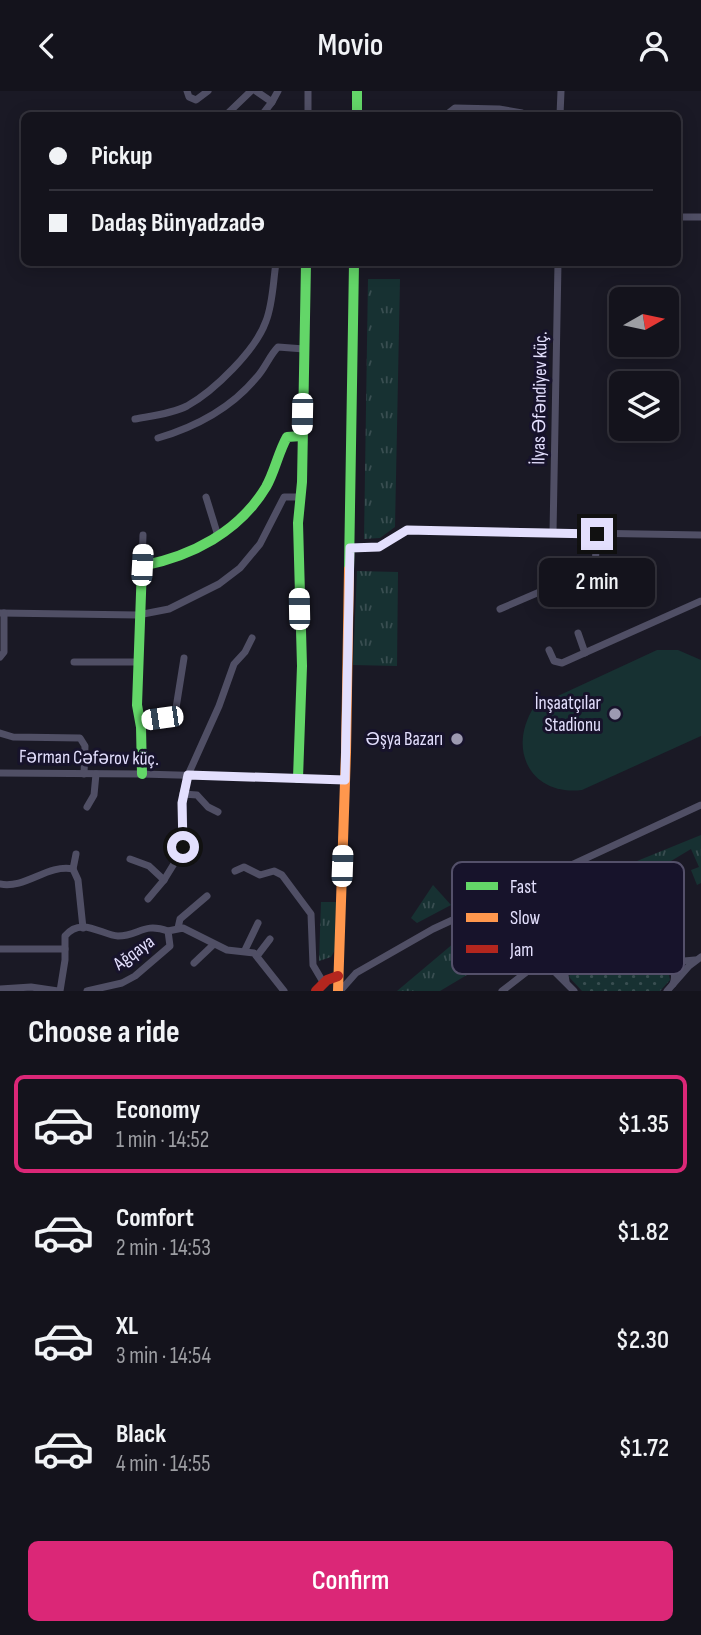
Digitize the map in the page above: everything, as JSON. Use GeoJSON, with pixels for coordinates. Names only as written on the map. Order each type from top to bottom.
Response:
{"type":"FeatureCollection","features":[{"type":"Feature","properties":{"kind":"street"},"geometry":{"type":"LineString","coordinates":[[187,91],[189,97],[196,100],[208,91]]}},
{"type":"Feature","properties":{"kind":"street"},"geometry":{"type":"LineString","coordinates":[[230,112],[254,91],[272,101]]}},
{"type":"Feature","properties":{"kind":"street"},"geometry":{"type":"LineString","coordinates":[[264,112],[278,91]]}},
{"type":"Feature","properties":{"kind":"street"},"geometry":{"type":"LineString","coordinates":[[308,91],[308,112]]}},
{"type":"Feature","properties":{"kind":"street"},"geometry":{"type":"LineString","coordinates":[[357,112],[358,91]]}},
{"type":"Feature","properties":{"kind":"street"},"geometry":{"type":"LineString","coordinates":[[560,112],[561,91]]}},
{"type":"Feature","properties":{"kind":"street"},"geometry":{"type":"LineString","coordinates":[[448,112],[455,108],[516,112]]}},
{"type":"Feature","properties":{"kind":"street"},"geometry":{"type":"LineString","coordinates":[[681,217],[701,218]]}},
{"type":"Feature","properties":{"kind":"street"},"geometry":{"type":"LineString","coordinates":[[135,419],[188,405],[238,363],[257,339],[267,319],[276,266]]}},
{"type":"Feature","properties":{"kind":"street"},"geometry":{"type":"LineString","coordinates":[[298,778],[302,666],[298,559],[306,266]]}},
{"type":"Feature","properties":{"kind":"street"},"geometry":{"type":"LineString","coordinates":[[339,991],[354,266]]}},
{"type":"Feature","properties":{"kind":"street","name":"İlyas Əfəndiyev küç."},"geometry":{"type":"LineString","coordinates":[[553,533],[558,266]]}},
{"type":"Feature","properties":{"kind":"street"},"geometry":{"type":"LineString","coordinates":[[158,438],[188,427],[225,407],[253,382],[278,347],[303,349]]}},
{"type":"Feature","properties":{"kind":"street"},"geometry":{"type":"LineString","coordinates":[[142,565],[172,560],[192,552],[218,536],[254,504],[273,473],[287,437],[302,436]]}},
{"type":"Feature","properties":{"kind":"street"},"geometry":{"type":"LineString","coordinates":[[0,657],[4,652],[2,613],[138,615],[169,609],[200,595],[229,578],[260,544],[284,496],[301,498]]}},
{"type":"Feature","properties":{"kind":"street"},"geometry":{"type":"LineString","coordinates":[[206,497],[218,536]]}},
{"type":"Feature","properties":{"kind":"street"},"geometry":{"type":"LineString","coordinates":[[350,548],[379,547],[407,530],[701,535]]}},
{"type":"Feature","properties":{"kind":"street"},"geometry":{"type":"LineString","coordinates":[[142,774],[137,662],[143,534]]}},
{"type":"Feature","properties":{"kind":"street"},"geometry":{"type":"LineString","coordinates":[[597,534],[595,566],[608,593]]}},
{"type":"Feature","properties":{"kind":"street"},"geometry":{"type":"LineString","coordinates":[[500,609],[590,571],[595,566]]}},
{"type":"Feature","properties":{"kind":"street"},"geometry":{"type":"LineString","coordinates":[[549,650],[557,663],[562,663],[701,601]]}},
{"type":"Feature","properties":{"kind":"street"},"geometry":{"type":"LineString","coordinates":[[578,633],[585,653]]}},
{"type":"Feature","properties":{"kind":"street"},"geometry":{"type":"LineString","coordinates":[[148,899],[164,880],[183,847],[183,794],[188,775],[219,706],[234,664],[245,652],[252,638]]}},
{"type":"Feature","properties":{"kind":"street"},"geometry":{"type":"LineString","coordinates":[[140,721],[173,714],[184,659]]}},
{"type":"Feature","properties":{"kind":"street"},"geometry":{"type":"LineString","coordinates":[[74,662],[137,662]]}},
{"type":"Feature","properties":{"kind":"street"},"geometry":{"type":"LineString","coordinates":[[0,733],[13,737],[80,738],[85,746],[84,774]]}},
{"type":"Feature","properties":{"kind":"street","name":"Fərman Cəfərov küç."},"geometry":{"type":"LineString","coordinates":[[0,773],[345,780]]}},
{"type":"Feature","properties":{"kind":"street"},"geometry":{"type":"LineString","coordinates":[[87,807],[94,795],[96,774]]}},
{"type":"Feature","properties":{"kind":"street"},"geometry":{"type":"LineString","coordinates":[[183,794],[197,795],[208,807],[218,812]]}},
{"type":"Feature","properties":{"kind":"street"},"geometry":{"type":"LineString","coordinates":[[577,862],[701,805]]}},
{"type":"Feature","properties":{"kind":"street"},"geometry":{"type":"LineString","coordinates":[[76,854],[73,869],[78,880],[83,928]]}},
{"type":"Feature","properties":{"kind":"street"},"geometry":{"type":"LineString","coordinates":[[130,859],[149,866],[164,880]]}},
{"type":"Feature","properties":{"kind":"street"},"geometry":{"type":"LineString","coordinates":[[235,871],[244,867],[260,876],[274,871],[282,875],[311,913],[313,965],[319,987],[338,976],[356,973]]}},
{"type":"Feature","properties":{"kind":"street"},"geometry":{"type":"LineString","coordinates":[[0,884],[15,885],[60,869],[73,869]]}},
{"type":"Feature","properties":{"kind":"street"},"geometry":{"type":"LineString","coordinates":[[178,928],[180,919],[207,895]]}},
{"type":"Feature","properties":{"kind":"street"},"geometry":{"type":"LineString","coordinates":[[339,991],[356,973],[452,920]]}},
{"type":"Feature","properties":{"kind":"street"},"geometry":{"type":"LineString","coordinates":[[245,950],[258,923]]}},
{"type":"Feature","properties":{"kind":"street"},"geometry":{"type":"LineString","coordinates":[[0,989],[31,987],[59,991],[63,982],[66,933],[93,927],[118,936],[152,927],[168,931]]}},
{"type":"Feature","properties":{"kind":"street","name":"Ağqaya"},"geometry":{"type":"LineString","coordinates":[[87,991],[122,983],[135,976],[170,946],[168,931],[178,928],[197,934],[213,945],[227,950],[245,950],[257,955]]}},
{"type":"Feature","properties":{"kind":"street"},"geometry":{"type":"LineString","coordinates":[[270,939],[257,955],[270,976],[284,991]]}},
{"type":"Feature","properties":{"kind":"street"},"geometry":{"type":"LineString","coordinates":[[194,963],[213,945]]}},
{"type":"Feature","properties":{"kind":"street"},"geometry":{"type":"LineString","coordinates":[[0,949],[65,949]]}},
{"type":"Feature","properties":{"kind":"street"},"geometry":{"type":"LineString","coordinates":[[684,973],[698,959]]}},
{"type":"Feature","properties":{"kind":"street"},"geometry":{"type":"LineString","coordinates":[[502,991],[525,974]]}},
{"type":"Feature","properties":{"kind":"street"},"geometry":{"type":"LineString","coordinates":[[557,974],[571,988]]}},
{"type":"Feature","properties":{"kind":"street"},"geometry":{"type":"LineString","coordinates":[[673,984],[675,974]]}},
{"type":"Feature","properties":{"kind":"street"},"geometry":{"type":"LineString","coordinates":[[667,991],[683,974]]}},
{"type":"Feature","properties":{"kind":"green space"},"geometry":{"type":"Polygon","coordinates":[[[368,279],[400,279],[395,527],[380,538],[364,539],[368,279]]]}},
{"type":"Feature","properties":{"kind":"green space"},"geometry":{"type":"Polygon","coordinates":[[[357,571],[398,572],[397,666],[353,665],[357,571]]]}},
{"type":"Feature","properties":{"kind":"green space","name":"İnşaatçılar Stadionu"},"geometry":{"type":"Polygon","coordinates":[[[657,650],[678,650],[701,660],[701,736],[582,790],[564,790],[537,777],[528,767],[523,739],[526,723],[534,707],[657,650]]]}},
{"type":"Feature","properties":{"kind":"green space"},"geometry":{"type":"Polygon","coordinates":[[[701,835],[701,883],[697,885],[691,870],[699,867],[691,849],[669,862],[635,862],[701,835]]]}},
{"type":"Feature","properties":{"kind":"green space"},"geometry":{"type":"Polygon","coordinates":[[[433,885],[451,905],[417,923],[411,918],[433,885]]]}},
{"type":"Feature","properties":{"kind":"green space"},"geometry":{"type":"Polygon","coordinates":[[[321,902],[336,902],[335,950],[331,957],[319,961],[321,902]]]}},
{"type":"Feature","properties":{"kind":"green space"},"geometry":{"type":"Polygon","coordinates":[[[452,945],[452,974],[469,974],[440,991],[397,991],[452,945]]]}},
{"type":"Feature","properties":{"kind":"green space"},"geometry":{"type":"Polygon","coordinates":[[[570,974],[669,974],[670,980],[660,991],[582,991],[569,977],[570,974]]]}},
{"type":"Feature","properties":{"kind":"traffic: fast"},"geometry":{"type":"LineString","coordinates":[[357,91],[357,112]]}},
{"type":"Feature","properties":{"kind":"traffic: fast"},"geometry":{"type":"LineString","coordinates":[[298,778],[302,666],[298,523],[302,482],[306,266]]}},
{"type":"Feature","properties":{"kind":"traffic: fast"},"geometry":{"type":"LineString","coordinates":[[349,569],[354,266]]}},
{"type":"Feature","properties":{"kind":"traffic: fast"},"geometry":{"type":"LineString","coordinates":[[142,774],[141,727],[137,705],[142,566],[179,556],[213,540],[228,529],[255,503],[266,487],[287,437],[302,436]]}},
{"type":"Feature","properties":{"kind":"traffic: slow"},"geometry":{"type":"LineString","coordinates":[[338,991],[349,569]]}},
{"type":"Feature","properties":{"kind":"traffic: jam"},"geometry":{"type":"LineString","coordinates":[[316,991],[327,980],[338,976]]}},
{"type":"Feature","properties":{"kind":"place","name":"İnşaatçılar Stadionu"},"geometry":{"type":"Point","coordinates":[615,714]}},
{"type":"Feature","properties":{"kind":"place","name":"Əşya Bazarı"},"geometry":{"type":"Point","coordinates":[457,739]}},
{"type":"Feature","properties":{"kind":"route"},"geometry":{"type":"LineString","coordinates":[[183,847],[182,803],[188,775],[345,780],[350,548],[379,547],[407,530],[597,534]]}}]}
